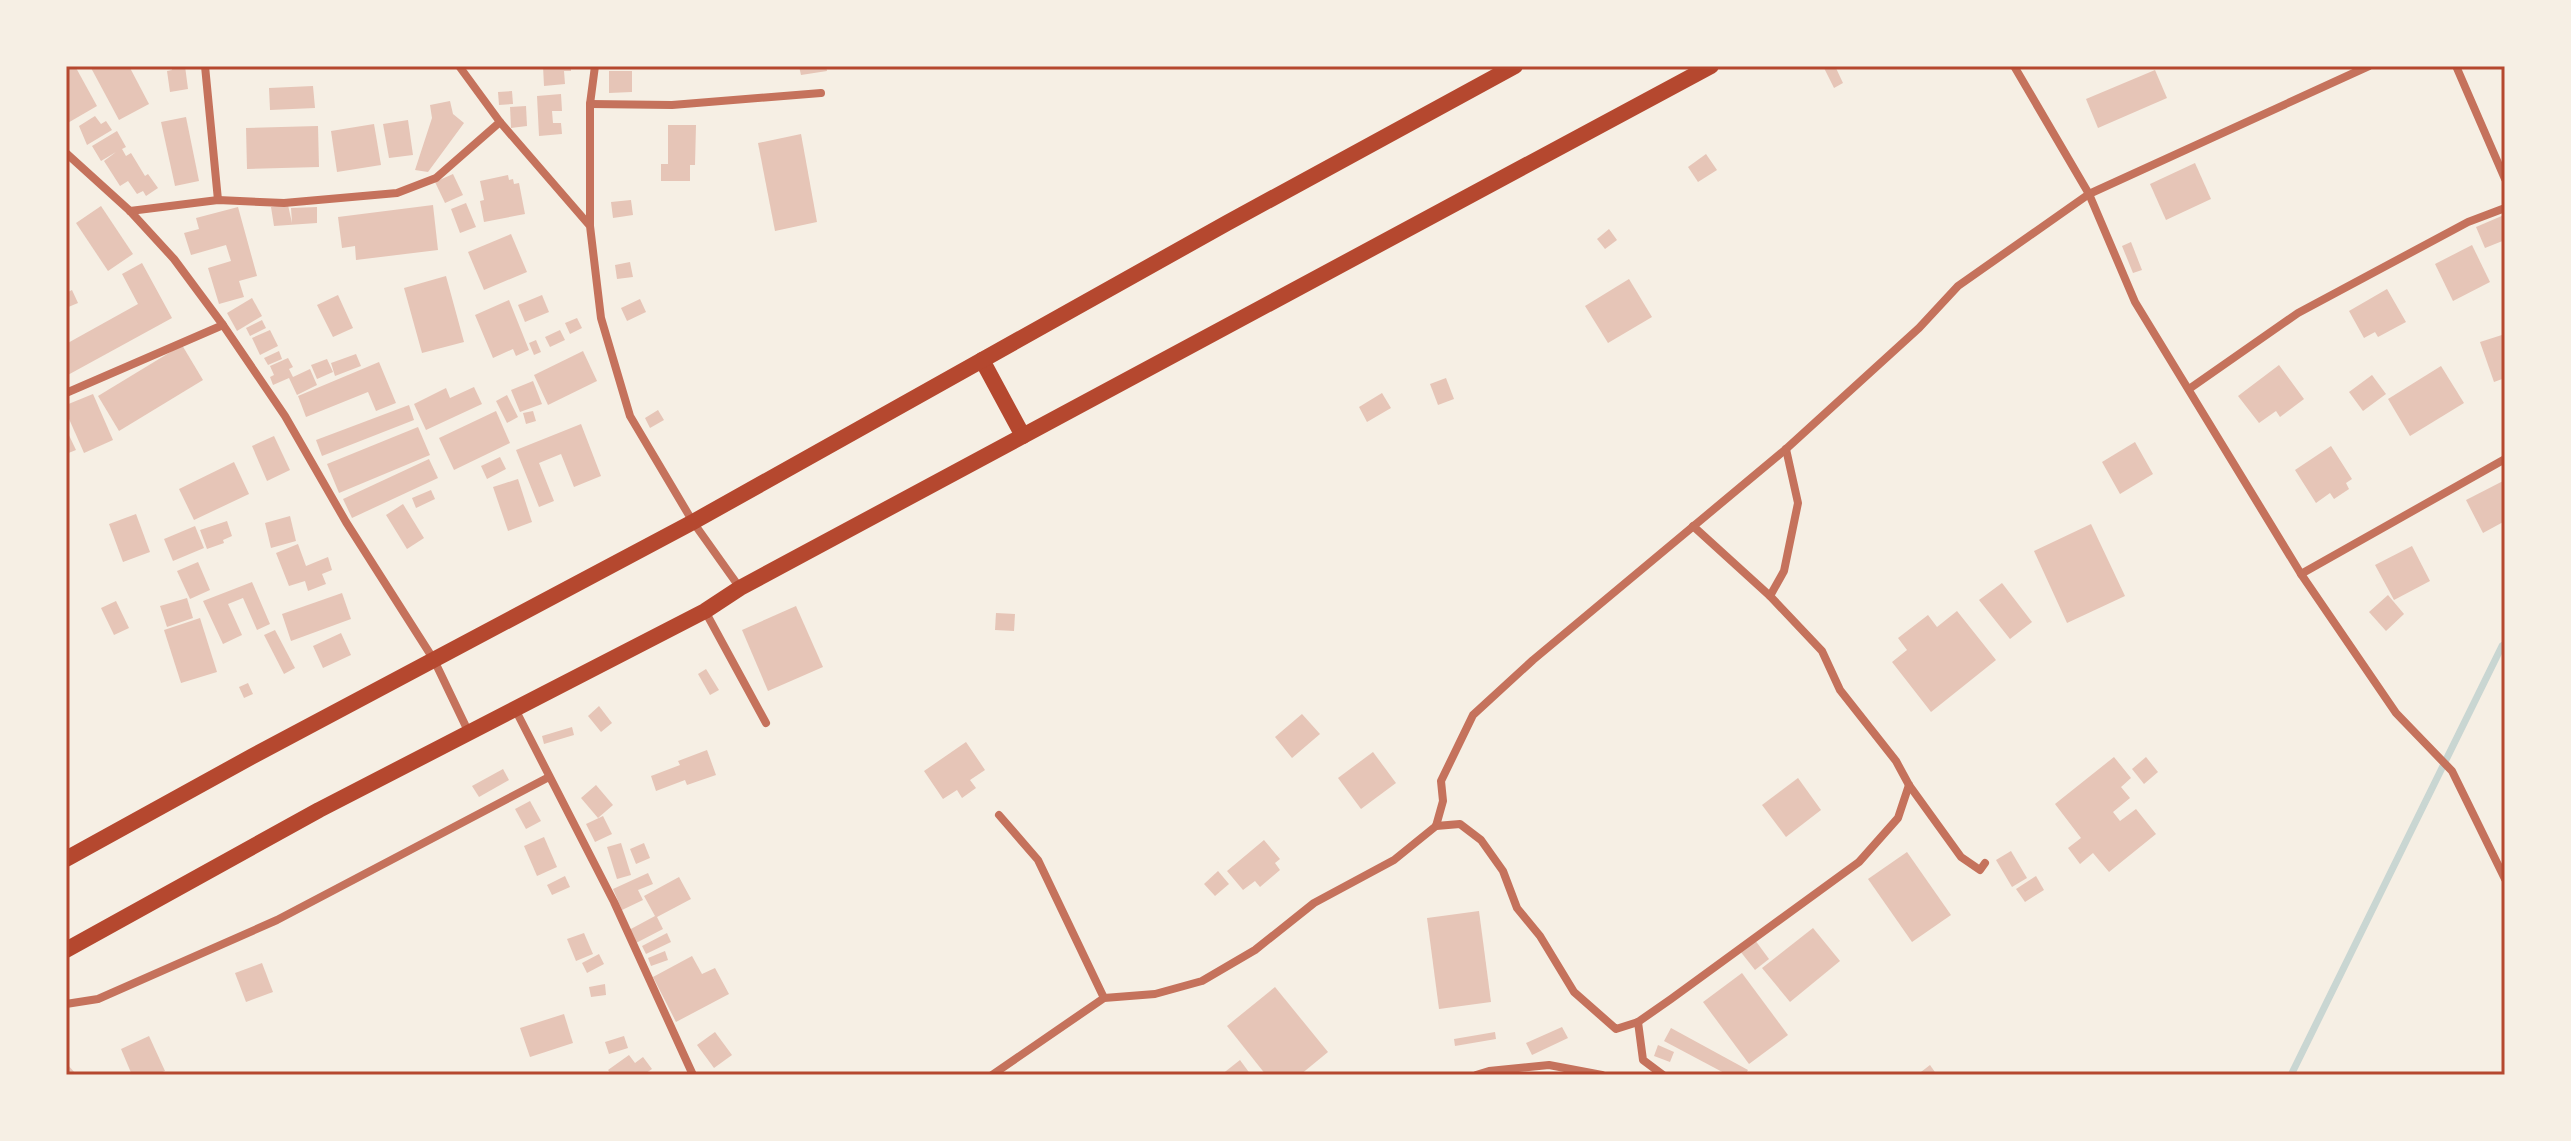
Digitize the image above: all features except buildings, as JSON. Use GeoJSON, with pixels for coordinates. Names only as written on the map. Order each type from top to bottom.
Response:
{"type":"FeatureCollection","features":[{"type":"Feature","properties":{"kind":"highway"},"geometry":{"type":"LineString","coordinates":[[66,859],[693,522],[1515,66]]}},
{"type":"Feature","properties":{"kind":"highway"},"geometry":{"type":"LineString","coordinates":[[66,950],[319,810],[705,611],[740,588],[1711,66]]}},
{"type":"Feature","properties":{"kind":"highway"},"geometry":{"type":"LineString","coordinates":[[982,360],[1023,436]]}},
{"type":"Feature","properties":{"kind":"street"},"geometry":{"type":"LineString","coordinates":[[205,66],[218,200]]}},
{"type":"Feature","properties":{"kind":"street"},"geometry":{"type":"LineString","coordinates":[[459,66],[500,122],[590,226]]}},
{"type":"Feature","properties":{"kind":"street"},"geometry":{"type":"LineString","coordinates":[[595,66],[590,104],[590,226],[601,318],[630,416],[693,522],[740,588]]}},
{"type":"Feature","properties":{"kind":"street"},"geometry":{"type":"LineString","coordinates":[[2014,66],[2089,194],[2135,302],[2301,574],[2396,713],[2452,771],[2505,879]]}},
{"type":"Feature","properties":{"kind":"street"},"geometry":{"type":"LineString","coordinates":[[1436,826],[1443,801],[1441,781],[1473,715],[1533,660],[1786,449],[1919,328],[1958,286],[2089,194],[2369,66]]}},
{"type":"Feature","properties":{"kind":"street"},"geometry":{"type":"LineString","coordinates":[[2456,66],[2505,179]]}},
{"type":"Feature","properties":{"kind":"street"},"geometry":{"type":"LineString","coordinates":[[590,104],[672,105],[821,93]]}},
{"type":"Feature","properties":{"kind":"street"},"geometry":{"type":"LineString","coordinates":[[130,211],[218,200],[284,203],[397,193],[436,178],[500,122]]}},
{"type":"Feature","properties":{"kind":"street"},"geometry":{"type":"LineString","coordinates":[[66,153],[130,211],[174,259],[223,325],[285,416],[346,522],[434,660],[469,733]]}},
{"type":"Feature","properties":{"kind":"street"},"geometry":{"type":"LineString","coordinates":[[2189,389],[2298,313],[2468,222],[2505,208]]}},
{"type":"Feature","properties":{"kind":"street"},"geometry":{"type":"LineString","coordinates":[[66,393],[223,325]]}},
{"type":"Feature","properties":{"kind":"street"},"geometry":{"type":"LineString","coordinates":[[1770,596],[1784,571],[1798,503],[1786,449]]}},
{"type":"Feature","properties":{"kind":"street"},"geometry":{"type":"LineString","coordinates":[[2301,574],[2505,459]]}},
{"type":"Feature","properties":{"kind":"street"},"geometry":{"type":"LineString","coordinates":[[1693,526],[1770,596],[1822,651],[1840,690],[1896,761],[1909,785],[1961,857],[1980,870],[1985,863]]}},
{"type":"Feature","properties":{"kind":"street"},"geometry":{"type":"LineString","coordinates":[[705,611],[766,723]]}},
{"type":"Feature","properties":{"kind":"street"},"geometry":{"type":"LineString","coordinates":[[515,709],[614,902],[693,1075]]}},
{"type":"Feature","properties":{"kind":"street"},"geometry":{"type":"LineString","coordinates":[[66,1004],[98,999],[277,920],[549,777]]}},
{"type":"Feature","properties":{"kind":"street"},"geometry":{"type":"LineString","coordinates":[[992,1075],[1104,998],[1155,994],[1202,981],[1255,950],[1314,903],[1394,860],[1436,826],[1460,824],[1481,840],[1503,871],[1517,908],[1540,936],[1574,992],[1616,1029],[1638,1022],[1859,862],[1898,818],[1909,785]]}},
{"type":"Feature","properties":{"kind":"street"},"geometry":{"type":"LineString","coordinates":[[999,815],[1038,860],[1104,998]]}},
{"type":"Feature","properties":{"kind":"street"},"geometry":{"type":"LineString","coordinates":[[2493,857],[2505,857]]}},
{"type":"Feature","properties":{"kind":"street"},"geometry":{"type":"LineString","coordinates":[[1638,1022],[1643,1060],[1663,1075]]}},
{"type":"Feature","properties":{"kind":"street"},"geometry":{"type":"LineString","coordinates":[[1476,1075],[1549,1065],[1602,1075]]}},
{"type":"Feature","properties":{"kind":"waterway"},"geometry":{"type":"LineString","coordinates":[[2291,1075],[2505,644]]}}]}
